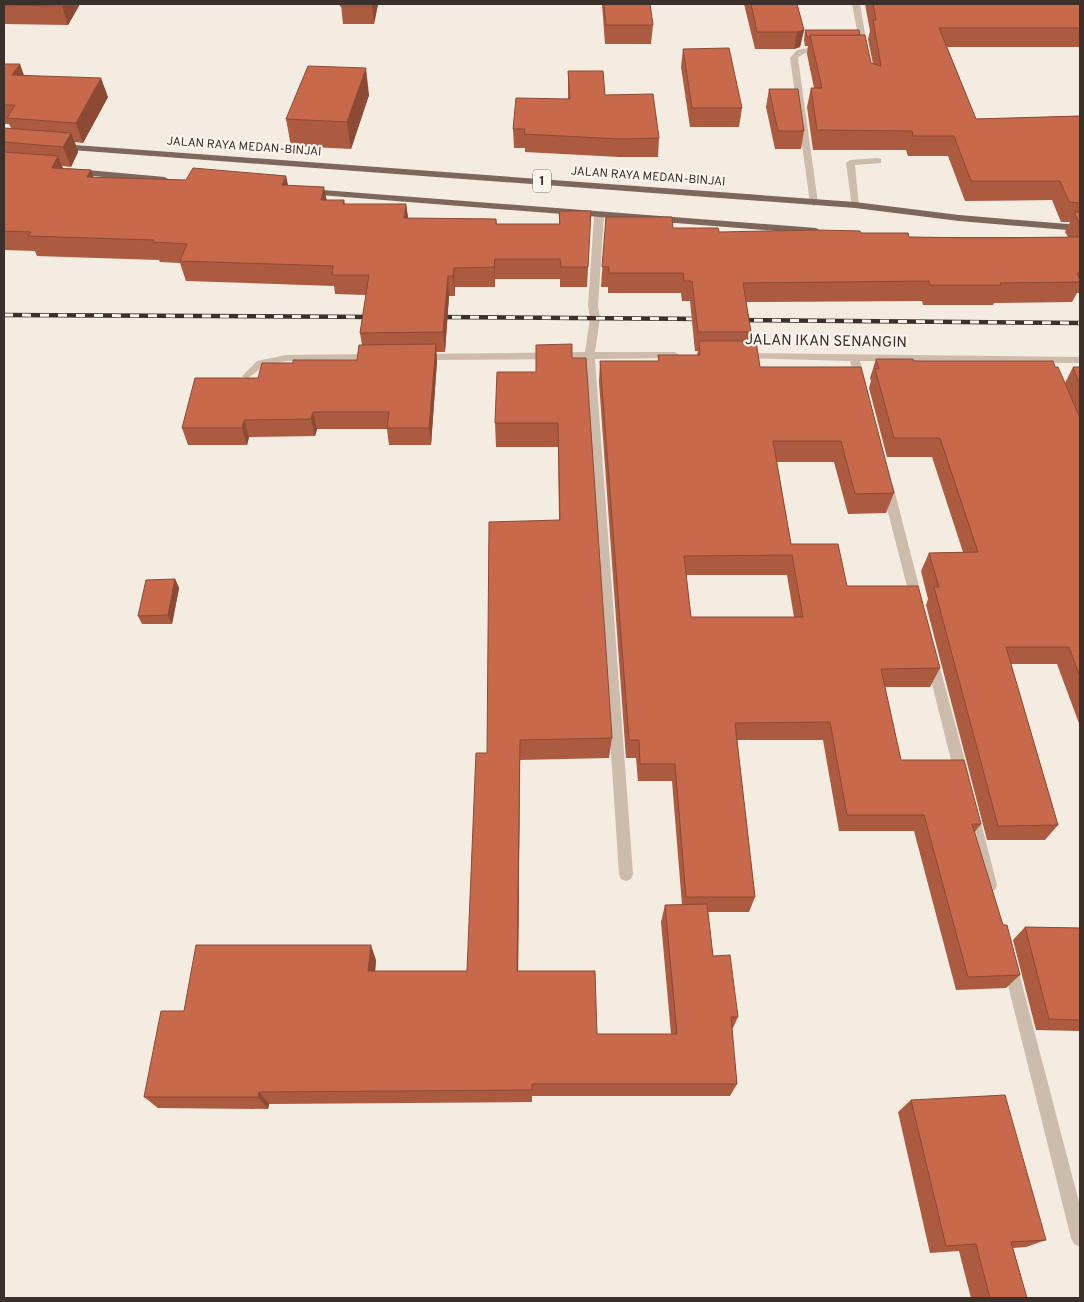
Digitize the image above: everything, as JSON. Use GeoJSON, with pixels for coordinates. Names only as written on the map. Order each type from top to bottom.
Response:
{"type":"FeatureCollection","features":[{"type":"Feature","properties":{"kind":"main road","name":"JALAN RAYA MEDAN-BINJAI"},"geometry":{"type":"LineString","coordinates":[[54,146],[855,206],[959,218],[1080,228]]}},
{"type":"Feature","properties":{"kind":"main road"},"geometry":{"type":"LineString","coordinates":[[63,171],[172,180]]}},
{"type":"Feature","properties":{"kind":"main road","name":"1"},"geometry":{"type":"LineString","coordinates":[[302,191],[599,216],[824,232]]}},
{"type":"Feature","properties":{"kind":"street"},"geometry":{"type":"LineString","coordinates":[[856,4],[863,53]]}},
{"type":"Feature","properties":{"kind":"street"},"geometry":{"type":"LineString","coordinates":[[814,203],[794,58],[797,53],[805,50],[831,50]]}},
{"type":"Feature","properties":{"kind":"street"},"geometry":{"type":"LineString","coordinates":[[855,206],[850,163],[878,160]]}},
{"type":"Feature","properties":{"kind":"street"},"geometry":{"type":"LineString","coordinates":[[599,216],[593,306],[594,318],[590,355],[626,874]]}},
{"type":"Feature","properties":{"kind":"street"},"geometry":{"type":"LineString","coordinates":[[414,357],[688,356]]}},
{"type":"Feature","properties":{"kind":"street","name":"JALAN IKAN SENANGIN"},"geometry":{"type":"LineString","coordinates":[[737,356],[854,357],[1047,364],[1080,360]]}},
{"type":"Feature","properties":{"kind":"street"},"geometry":{"type":"LineString","coordinates":[[247,376],[261,363],[286,358],[384,357]]}},
{"type":"Feature","properties":{"kind":"street"},"geometry":{"type":"LineString","coordinates":[[854,357],[864,396]]}},
{"type":"Feature","properties":{"kind":"street"},"geometry":{"type":"LineString","coordinates":[[884,473],[921,618]]}},
{"type":"Feature","properties":{"kind":"street"},"geometry":{"type":"LineString","coordinates":[[929,647],[993,899]]}},
{"type":"Feature","properties":{"kind":"street"},"geometry":{"type":"LineString","coordinates":[[1006,947],[1080,1238]]}},
{"type":"Feature","properties":{"kind":"building"},"geometry":{"type":"Polygon","coordinates":[[[4,4],[63,4],[62,6],[4,4]]]}},
{"type":"Feature","properties":{"kind":"building"},"geometry":{"type":"Polygon","coordinates":[[[341,4],[373,4],[372,6],[340,6],[341,4]]]}},
{"type":"Feature","properties":{"kind":"building"},"geometry":{"type":"Polygon","coordinates":[[[604,4],[650,4],[653,25],[606,25],[604,4]]]}},
{"type":"Feature","properties":{"kind":"building"},"geometry":{"type":"Polygon","coordinates":[[[751,4],[797,4],[804,30],[797,32],[757,32],[751,4]]]}},
{"type":"Feature","properties":{"kind":"building"},"geometry":{"type":"Polygon","coordinates":[[[873,4],[1080,4],[1080,28],[939,28],[976,119],[1080,116],[1080,203],[1069,202],[1060,181],[971,181],[954,136],[913,136],[912,131],[817,130],[811,88],[822,88],[810,35],[865,35],[871,63],[881,66],[873,20],[876,20],[873,4]]]}},
{"type":"Feature","properties":{"kind":"building"},"geometry":{"type":"Polygon","coordinates":[[[805,30],[859,30],[860,35],[810,35],[810,37],[807,37],[805,30]]]}},
{"type":"Feature","properties":{"kind":"building"},"geometry":{"type":"Polygon","coordinates":[[[729,48],[742,108],[692,108],[683,49],[729,48]]]}},
{"type":"Feature","properties":{"kind":"building"},"geometry":{"type":"Polygon","coordinates":[[[4,64],[20,64],[12,75],[101,78],[76,123],[7,118],[15,105],[4,105],[4,64]]]}},
{"type":"Feature","properties":{"kind":"building"},"geometry":{"type":"Polygon","coordinates":[[[308,66],[366,68],[347,122],[286,119],[308,66]]]}},
{"type":"Feature","properties":{"kind":"building"},"geometry":{"type":"Polygon","coordinates":[[[568,71],[603,71],[605,95],[653,94],[659,138],[620,139],[524,134],[525,129],[513,129],[516,98],[570,99],[568,71]]]}},
{"type":"Feature","properties":{"kind":"building"},"geometry":{"type":"Polygon","coordinates":[[[769,89],[798,89],[804,131],[778,131],[769,89]]]}},
{"type":"Feature","properties":{"kind":"building"},"geometry":{"type":"Polygon","coordinates":[[[4,128],[71,133],[63,147],[4,142],[4,128]]]}},
{"type":"Feature","properties":{"kind":"building"},"geometry":{"type":"Polygon","coordinates":[[[4,152],[58,156],[52,168],[91,170],[87,177],[186,180],[193,168],[286,176],[282,185],[324,187],[321,200],[344,200],[343,204],[406,204],[404,218],[496,219],[496,224],[560,224],[559,211],[591,211],[588,267],[561,267],[560,259],[495,259],[494,267],[454,268],[453,276],[448,276],[443,332],[360,333],[369,275],[332,275],[333,266],[180,261],[187,244],[153,242],[154,240],[28,236],[31,232],[4,231],[4,152]]]}},
{"type":"Feature","properties":{"kind":"building"},"geometry":{"type":"Polygon","coordinates":[[[1074,212],[1080,212],[1080,223],[1079,223],[1074,212]]]}},
{"type":"Feature","properties":{"kind":"building"},"geometry":{"type":"Polygon","coordinates":[[[606,217],[672,217],[673,228],[718,228],[719,232],[817,230],[860,231],[861,233],[908,233],[909,237],[1080,237],[1080,273],[1077,273],[1080,282],[1000,283],[1001,285],[930,285],[929,281],[743,283],[751,332],[698,332],[692,281],[684,281],[683,273],[609,273],[609,267],[602,267],[606,217]]]}},
{"type":"Feature","properties":{"kind":"building"},"geometry":{"type":"Polygon","coordinates":[[[699,341],[756,341],[760,367],[861,367],[894,493],[855,494],[841,441],[773,441],[791,544],[838,544],[847,586],[918,586],[940,668],[881,669],[901,760],[964,760],[981,824],[972,824],[1003,925],[1007,925],[1020,975],[968,977],[924,815],[847,815],[830,722],[735,723],[755,897],[686,897],[675,764],[640,764],[639,740],[629,740],[600,361],[659,361],[658,355],[700,355],[699,341]],[[792,555],[684,556],[691,617],[803,617],[792,555]]]}},
{"type":"Feature","properties":{"kind":"building"},"geometry":{"type":"Polygon","coordinates":[[[436,344],[429,428],[387,428],[389,412],[313,412],[311,419],[244,420],[242,428],[182,428],[195,378],[258,378],[262,363],[293,363],[293,360],[357,360],[359,345],[436,344]]]}},
{"type":"Feature","properties":{"kind":"building"},"geometry":{"type":"Polygon","coordinates":[[[572,344],[572,358],[586,358],[612,738],[520,740],[517,971],[595,971],[597,1034],[677,1034],[665,905],[707,904],[713,956],[730,955],[738,1017],[731,1017],[737,1084],[532,1084],[532,1090],[259,1092],[258,1097],[144,1097],[161,1011],[184,1011],[196,945],[371,945],[368,971],[467,971],[476,753],[487,753],[489,522],[560,520],[558,423],[495,423],[497,372],[536,372],[536,345],[572,344]]]}},
{"type":"Feature","properties":{"kind":"building"},"geometry":{"type":"Polygon","coordinates":[[[876,359],[913,359],[913,361],[1053,361],[1055,367],[1058,367],[1080,418],[1080,677],[1069,647],[1006,647],[1058,825],[998,826],[934,587],[939,587],[929,553],[978,552],[940,438],[894,438],[875,369],[879,369],[876,359]]]}},
{"type":"Feature","properties":{"kind":"building"},"geometry":{"type":"Polygon","coordinates":[[[1073,367],[1080,367],[1080,385],[1073,367]]]}},
{"type":"Feature","properties":{"kind":"building"},"geometry":{"type":"Polygon","coordinates":[[[175,579],[168,615],[138,616],[146,580],[175,579]]]}},
{"type":"Feature","properties":{"kind":"building"},"geometry":{"type":"Polygon","coordinates":[[[1025,927],[1080,928],[1080,1020],[1049,1019],[1025,927]]]}},
{"type":"Feature","properties":{"kind":"building"},"geometry":{"type":"Polygon","coordinates":[[[1005,1095],[1046,1240],[1011,1242],[1027,1298],[990,1298],[976,1244],[946,1246],[911,1100],[1005,1095]]]}},
{"type":"Feature","properties":{"kind":"railway"},"geometry":{"type":"LineString","coordinates":[[4,315],[376,317]]}},
{"type":"Feature","properties":{"kind":"railway"},"geometry":{"type":"LineString","coordinates":[[434,317],[706,319]]}},
{"type":"Feature","properties":{"kind":"railway"},"geometry":{"type":"LineString","coordinates":[[736,320],[1080,323]]}}]}
